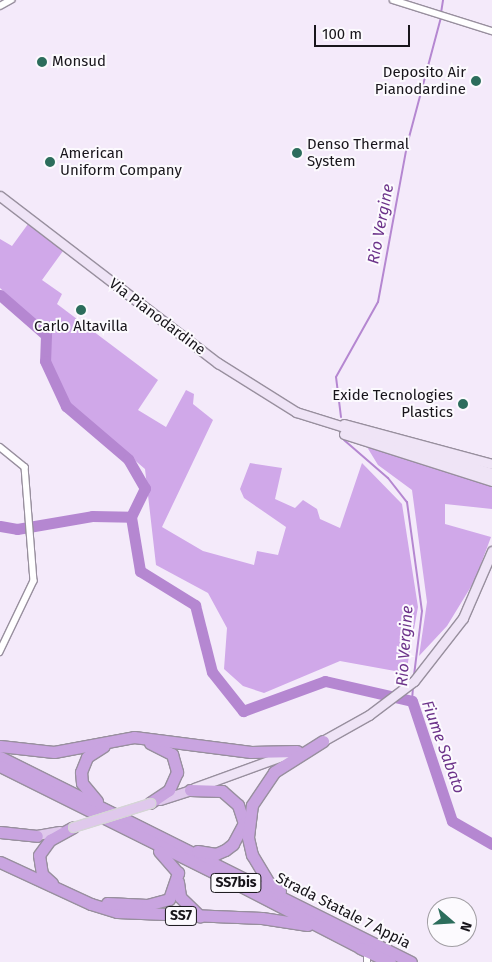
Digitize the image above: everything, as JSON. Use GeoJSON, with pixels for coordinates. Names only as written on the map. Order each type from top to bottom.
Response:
{"type":"FeatureCollection","features":[{"type":"Feature","properties":{"kind":"highway"},"geometry":{"type":"LineString","coordinates":[[0,746],[54,752],[134,737],[251,752],[297,751]]}},
{"type":"Feature","properties":{"kind":"highway"},"geometry":{"type":"LineString","coordinates":[[323,741],[274,772],[260,788],[248,837],[268,883],[333,923]]}},
{"type":"Feature","properties":{"kind":"highway"},"geometry":{"type":"LineString","coordinates":[[150,803],[176,781],[172,754],[145,742],[112,743],[94,751],[81,772],[82,783],[98,801],[171,860],[188,908],[202,917]]}},
{"type":"Feature","properties":{"kind":"highway","name":"SS7bis"},"geometry":{"type":"LineString","coordinates":[[0,757],[367,957]]}},
{"type":"Feature","properties":{"kind":"highway","name":"SS7bis"},"geometry":{"type":"LineString","coordinates":[[0,766],[103,819],[125,824]]}},
{"type":"Feature","properties":{"kind":"highway"},"geometry":{"type":"LineString","coordinates":[[0,774],[103,819]]}},
{"type":"Feature","properties":{"kind":"highway"},"geometry":{"type":"LineString","coordinates":[[160,837],[216,854],[238,837],[244,823],[231,798],[212,789],[190,790]]}},
{"type":"Feature","properties":{"kind":"highway","name":"Strada Statale 7 Appia"},"geometry":{"type":"LineString","coordinates":[[125,824],[160,837],[411,962]]}},
{"type":"Feature","properties":{"kind":"highway"},"geometry":{"type":"LineString","coordinates":[[72,827],[50,840],[39,856],[42,874],[60,888],[111,904],[147,905],[169,899],[178,882]]}},
{"type":"Feature","properties":{"kind":"highway"},"geometry":{"type":"LineString","coordinates":[[0,832],[37,836]]}},
{"type":"Feature","properties":{"kind":"highway","name":"SS7"},"geometry":{"type":"LineString","coordinates":[[0,862],[56,889],[117,912],[292,922],[367,957]]}},
{"type":"Feature","properties":{"kind":"highway","name":"Strada Statale 7 Appia"},"geometry":{"type":"LineString","coordinates":[[367,957],[390,962]]}},
{"type":"Feature","properties":{"kind":"main road"},"geometry":{"type":"LineString","coordinates":[[0,837],[37,836],[190,790]]}},
{"type":"Feature","properties":{"kind":"street"},"geometry":{"type":"LineString","coordinates":[[0,6],[11,0]]}},
{"type":"Feature","properties":{"kind":"street"},"geometry":{"type":"LineString","coordinates":[[393,0],[492,31]]}},
{"type":"Feature","properties":{"kind":"street","name":"Via Pianodardine"},"geometry":{"type":"LineString","coordinates":[[0,196],[218,363],[296,412],[324,422]]}},
{"type":"Feature","properties":{"kind":"street"},"geometry":{"type":"LineString","coordinates":[[324,422],[492,472]]}},
{"type":"Feature","properties":{"kind":"street"},"geometry":{"type":"LineString","coordinates":[[324,422],[356,426],[492,464]]}},
{"type":"Feature","properties":{"kind":"street"},"geometry":{"type":"LineString","coordinates":[[324,422],[361,441],[492,481]]}},
{"type":"Feature","properties":{"kind":"street"},"geometry":{"type":"LineString","coordinates":[[0,447],[24,467],[33,591],[0,652]]}},
{"type":"Feature","properties":{"kind":"street"},"geometry":{"type":"LineString","coordinates":[[190,790],[323,741],[335,735],[414,681],[463,618],[492,551]]}},
{"type":"Feature","properties":{"kind":"shaded area"},"geometry":{"type":"Polygon","coordinates":[[[28,224],[63,251],[42,280],[62,294],[57,304],[158,380],[138,410],[166,427],[186,390],[194,394],[193,404],[213,420],[162,527],[203,551],[254,565],[257,551],[278,555],[286,527],[244,498],[240,489],[250,463],[282,468],[275,499],[295,508],[303,500],[317,509],[320,519],[340,528],[362,463],[402,504],[418,607],[406,673],[340,661],[264,693],[243,686],[224,669],[227,628],[208,593],[156,565],[145,469],[69,404],[50,364],[49,334],[0,288],[0,239],[12,246],[28,224]]]}},
{"type":"Feature","properties":{"kind":"shaded area"},"geometry":{"type":"Polygon","coordinates":[[[367,447],[492,485],[492,509],[445,504],[445,524],[491,537],[475,580],[447,626],[419,656],[427,602],[412,490],[378,465],[367,447]]]}},
{"type":"Feature","properties":{"kind":"waterway","name":"Rio Vergine"},"geometry":{"type":"LineString","coordinates":[[441,13],[443,0]]}},
{"type":"Feature","properties":{"kind":"waterway","name":"Rio Vergine"},"geometry":{"type":"LineString","coordinates":[[341,417],[336,377],[378,302],[407,145],[441,17]]}},
{"type":"Feature","properties":{"kind":"waterway"},"geometry":{"type":"LineString","coordinates":[[0,295],[46,335],[45,361],[66,406],[128,459],[145,488],[131,517]]}},
{"type":"Feature","properties":{"kind":"waterway","name":"Rio Vergine"},"geometry":{"type":"LineString","coordinates":[[344,440],[388,478],[407,502],[422,611],[414,675]]}},
{"type":"Feature","properties":{"kind":"waterway","name":"Fiume Sabato"},"geometry":{"type":"LineString","coordinates":[[0,526],[17,529],[92,516],[131,517],[140,571],[195,605],[212,672],[243,711],[325,681],[412,701],[452,821],[492,844]]}},
{"type":"Feature","properties":{"kind":"waterway","name":"Rio Vergine"},"geometry":{"type":"LineString","coordinates":[[412,701],[413,687]]}},
{"type":"Feature","properties":{"kind":"place","name":"Monsud"},"geometry":{"type":"Point","coordinates":[42,62]}},
{"type":"Feature","properties":{"kind":"place","name":"Deposito Air Pianodardine"},"geometry":{"type":"Point","coordinates":[476,81]}},
{"type":"Feature","properties":{"kind":"place","name":"Denso Thermal System"},"geometry":{"type":"Point","coordinates":[297,153]}},
{"type":"Feature","properties":{"kind":"place","name":"American Uniform Company"},"geometry":{"type":"Point","coordinates":[50,162]}},
{"type":"Feature","properties":{"kind":"place","name":"Carlo Altavilla"},"geometry":{"type":"Point","coordinates":[81,310]}},
{"type":"Feature","properties":{"kind":"place","name":"Exide Tecnologies Plastics"},"geometry":{"type":"Point","coordinates":[463,404]}}]}
